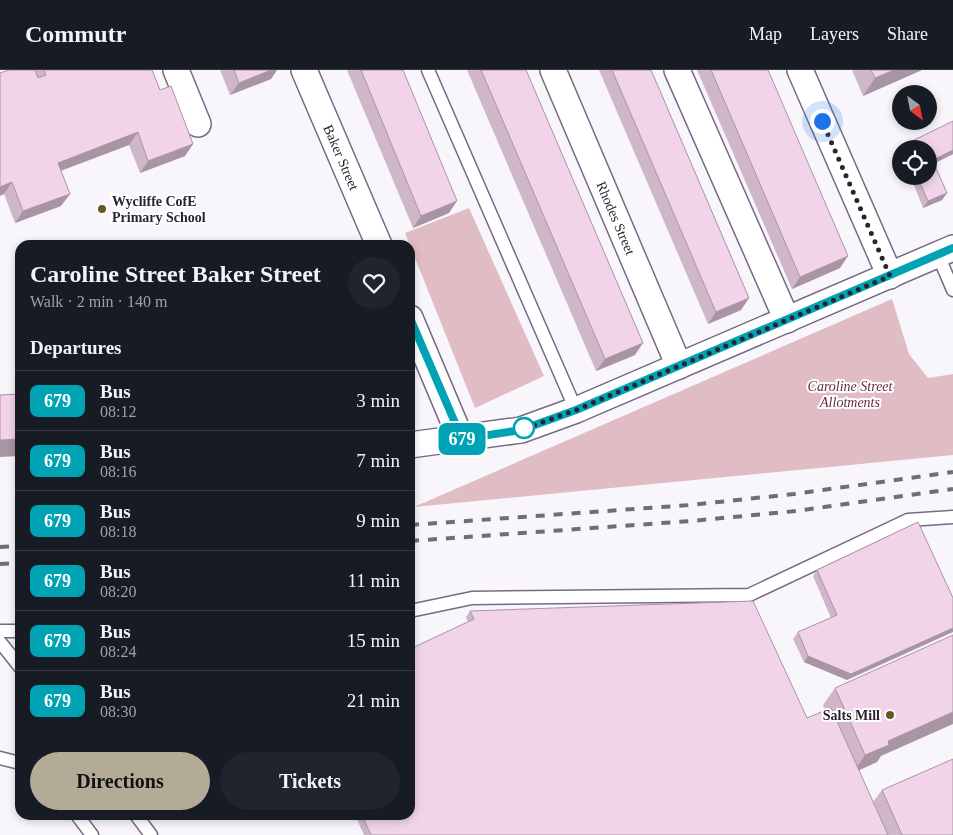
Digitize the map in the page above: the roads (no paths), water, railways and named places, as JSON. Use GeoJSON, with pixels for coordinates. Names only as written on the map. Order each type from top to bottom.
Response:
{"type":"FeatureCollection","features":[{"type":"Feature","properties":{"kind":"street"},"geometry":{"type":"LineString","coordinates":[[176,70],[198,124]]}},
{"type":"Feature","properties":{"kind":"street","name":"Baker Street"},"geometry":{"type":"LineString","coordinates":[[304,70],[377,240]]}},
{"type":"Feature","properties":{"kind":"street","name":"Rhodes Street"},"geometry":{"type":"LineString","coordinates":[[553,70],[679,366]]}},
{"type":"Feature","properties":{"kind":"street"},"geometry":{"type":"LineString","coordinates":[[677,70],[786,320]]}},
{"type":"Feature","properties":{"kind":"street"},"geometry":{"type":"LineString","coordinates":[[800,70],[890,276]]}},
{"type":"Feature","properties":{"kind":"street"},"geometry":{"type":"LineString","coordinates":[[415,444],[521,430],[576,410],[945,252]]}},
{"type":"Feature","properties":{"kind":"street"},"geometry":{"type":"LineString","coordinates":[[415,330],[462,439]]}},
{"type":"Feature","properties":{"kind":"lane"},"geometry":{"type":"LineString","coordinates":[[428,70],[576,410]]}},
{"type":"Feature","properties":{"kind":"lane"},"geometry":{"type":"LineString","coordinates":[[945,252],[953,290]]}},
{"type":"Feature","properties":{"kind":"lane"},"geometry":{"type":"LineString","coordinates":[[415,610],[472,598],[749,594],[908,520],[953,517]]}},
{"type":"Feature","properties":{"kind":"lane"},"geometry":{"type":"LineString","coordinates":[[0,631],[15,631]]}},
{"type":"Feature","properties":{"kind":"lane"},"geometry":{"type":"LineString","coordinates":[[0,642],[15,661]]}},
{"type":"Feature","properties":{"kind":"lane"},"geometry":{"type":"LineString","coordinates":[[0,758],[15,762]]}},
{"type":"Feature","properties":{"kind":"lane"},"geometry":{"type":"LineString","coordinates":[[80,820],[92,835]]}},
{"type":"Feature","properties":{"kind":"lane"},"geometry":{"type":"LineString","coordinates":[[140,820],[151,835]]}},
{"type":"Feature","properties":{"kind":"railway"},"geometry":{"type":"LineString","coordinates":[[415,525],[690,505],[794,494],[953,472]]}},
{"type":"Feature","properties":{"kind":"railway"},"geometry":{"type":"LineString","coordinates":[[415,541],[691,521],[796,511],[953,489]]}},
{"type":"Feature","properties":{"kind":"railway"},"geometry":{"type":"LineString","coordinates":[[0,547],[15,546]]}},
{"type":"Feature","properties":{"kind":"railway"},"geometry":{"type":"LineString","coordinates":[[0,564],[15,563]]}},
{"type":"Feature","properties":{"kind":"place","name":"Wycliffe CofE Primary School"},"geometry":{"type":"Point","coordinates":[102,209]}},
{"type":"Feature","properties":{"kind":"place","name":"Salts Mill"},"geometry":{"type":"Point","coordinates":[890,715]}},
{"type":"Feature","properties":{"kind":"park label","name":"Caroline Street Allotments"},"geometry":{"type":"Point","coordinates":[850,394]}}]}
